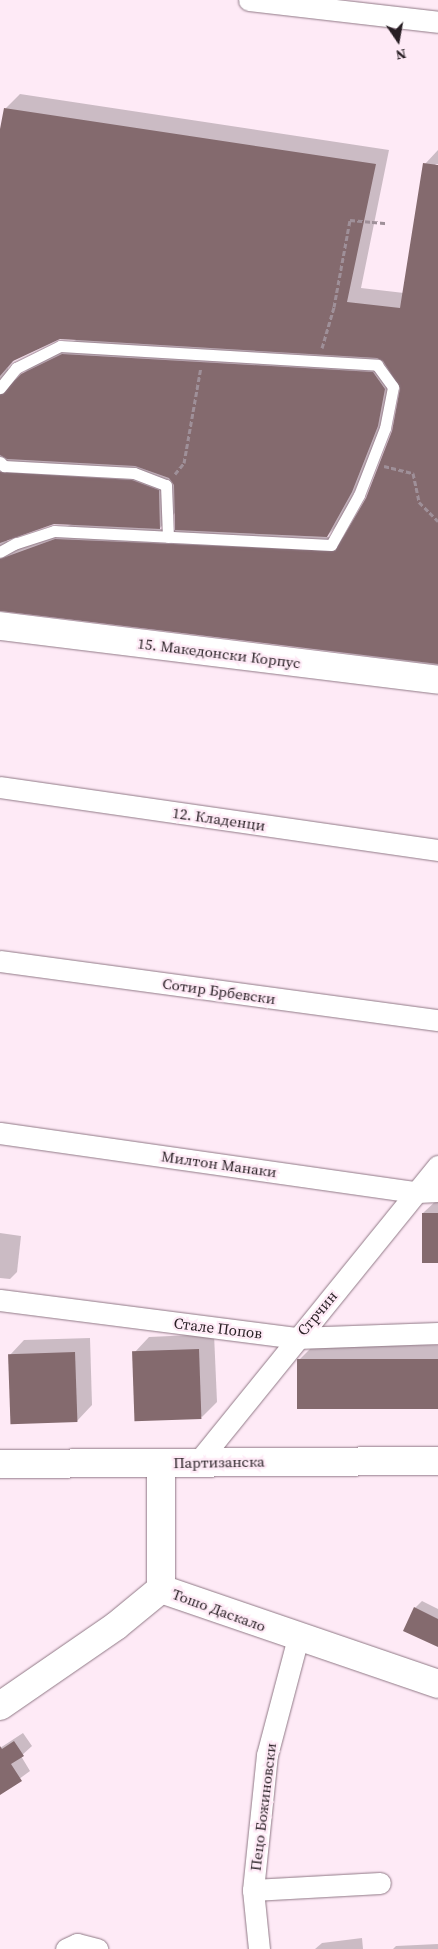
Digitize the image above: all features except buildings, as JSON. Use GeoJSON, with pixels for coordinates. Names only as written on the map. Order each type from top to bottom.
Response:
{"type":"FeatureCollection","features":[{"type":"Feature","properties":{"kind":"street"},"geometry":{"type":"LineString","coordinates":[[248,0],[438,22]]}},
{"type":"Feature","properties":{"kind":"street","name":"15. Македонски Корпус"},"geometry":{"type":"LineString","coordinates":[[0,626],[438,680]]}},
{"type":"Feature","properties":{"kind":"street","name":"12. Кладенци"},"geometry":{"type":"LineString","coordinates":[[0,787],[438,850]]}},
{"type":"Feature","properties":{"kind":"street","name":"Сотир Брбевски"},"geometry":{"type":"LineString","coordinates":[[0,961],[438,1020]]}},
{"type":"Feature","properties":{"kind":"street","name":"Милтон Манаки"},"geometry":{"type":"LineString","coordinates":[[0,1133],[417,1192],[438,1191]]}},
{"type":"Feature","properties":{"kind":"street","name":"Стрчин"},"geometry":{"type":"LineString","coordinates":[[198,1462],[296,1338],[438,1166]]}},
{"type":"Feature","properties":{"kind":"street","name":"Стале Попов"},"geometry":{"type":"LineString","coordinates":[[0,1300],[296,1338],[438,1333]]}},
{"type":"Feature","properties":{"kind":"street","name":"Партизанска"},"geometry":{"type":"LineString","coordinates":[[0,1464],[438,1461]]}},
{"type":"Feature","properties":{"kind":"street"},"geometry":{"type":"LineString","coordinates":[[161,1589],[162,1463]]}},
{"type":"Feature","properties":{"kind":"street","name":"Тошо Даскало"},"geometry":{"type":"LineString","coordinates":[[0,1706],[116,1626],[161,1589],[298,1638],[438,1684]]}},
{"type":"Feature","properties":{"kind":"street","name":"Пецо Божиновски"},"geometry":{"type":"LineString","coordinates":[[259,1949],[252,1890],[267,1755],[298,1638]]}},
{"type":"Feature","properties":{"kind":"street"},"geometry":{"type":"LineString","coordinates":[[252,1890],[380,1883]]}},
{"type":"Feature","properties":{"kind":"street"},"geometry":{"type":"LineString","coordinates":[[66,1949],[76,1944],[97,1949]]}},
{"type":"Feature","properties":{"kind":"lane"},"geometry":{"type":"LineString","coordinates":[[0,388],[16,368],[60,346],[377,365],[393,387],[385,428],[359,495],[331,545],[54,531],[16,543],[0,552]]}},
{"type":"Feature","properties":{"kind":"lane"},"geometry":{"type":"LineString","coordinates":[[0,462],[4,466],[134,473],[166,486],[168,537]]}},
{"type":"Feature","properties":{"kind":"path"},"geometry":{"type":"LineString","coordinates":[[318,361],[334,307],[350,220],[388,223]]}},
{"type":"Feature","properties":{"kind":"path"},"geometry":{"type":"LineString","coordinates":[[184,463],[204,354]]}},
{"type":"Feature","properties":{"kind":"path"},"geometry":{"type":"LineString","coordinates":[[371,463],[413,473],[419,502],[438,521]]}}]}
